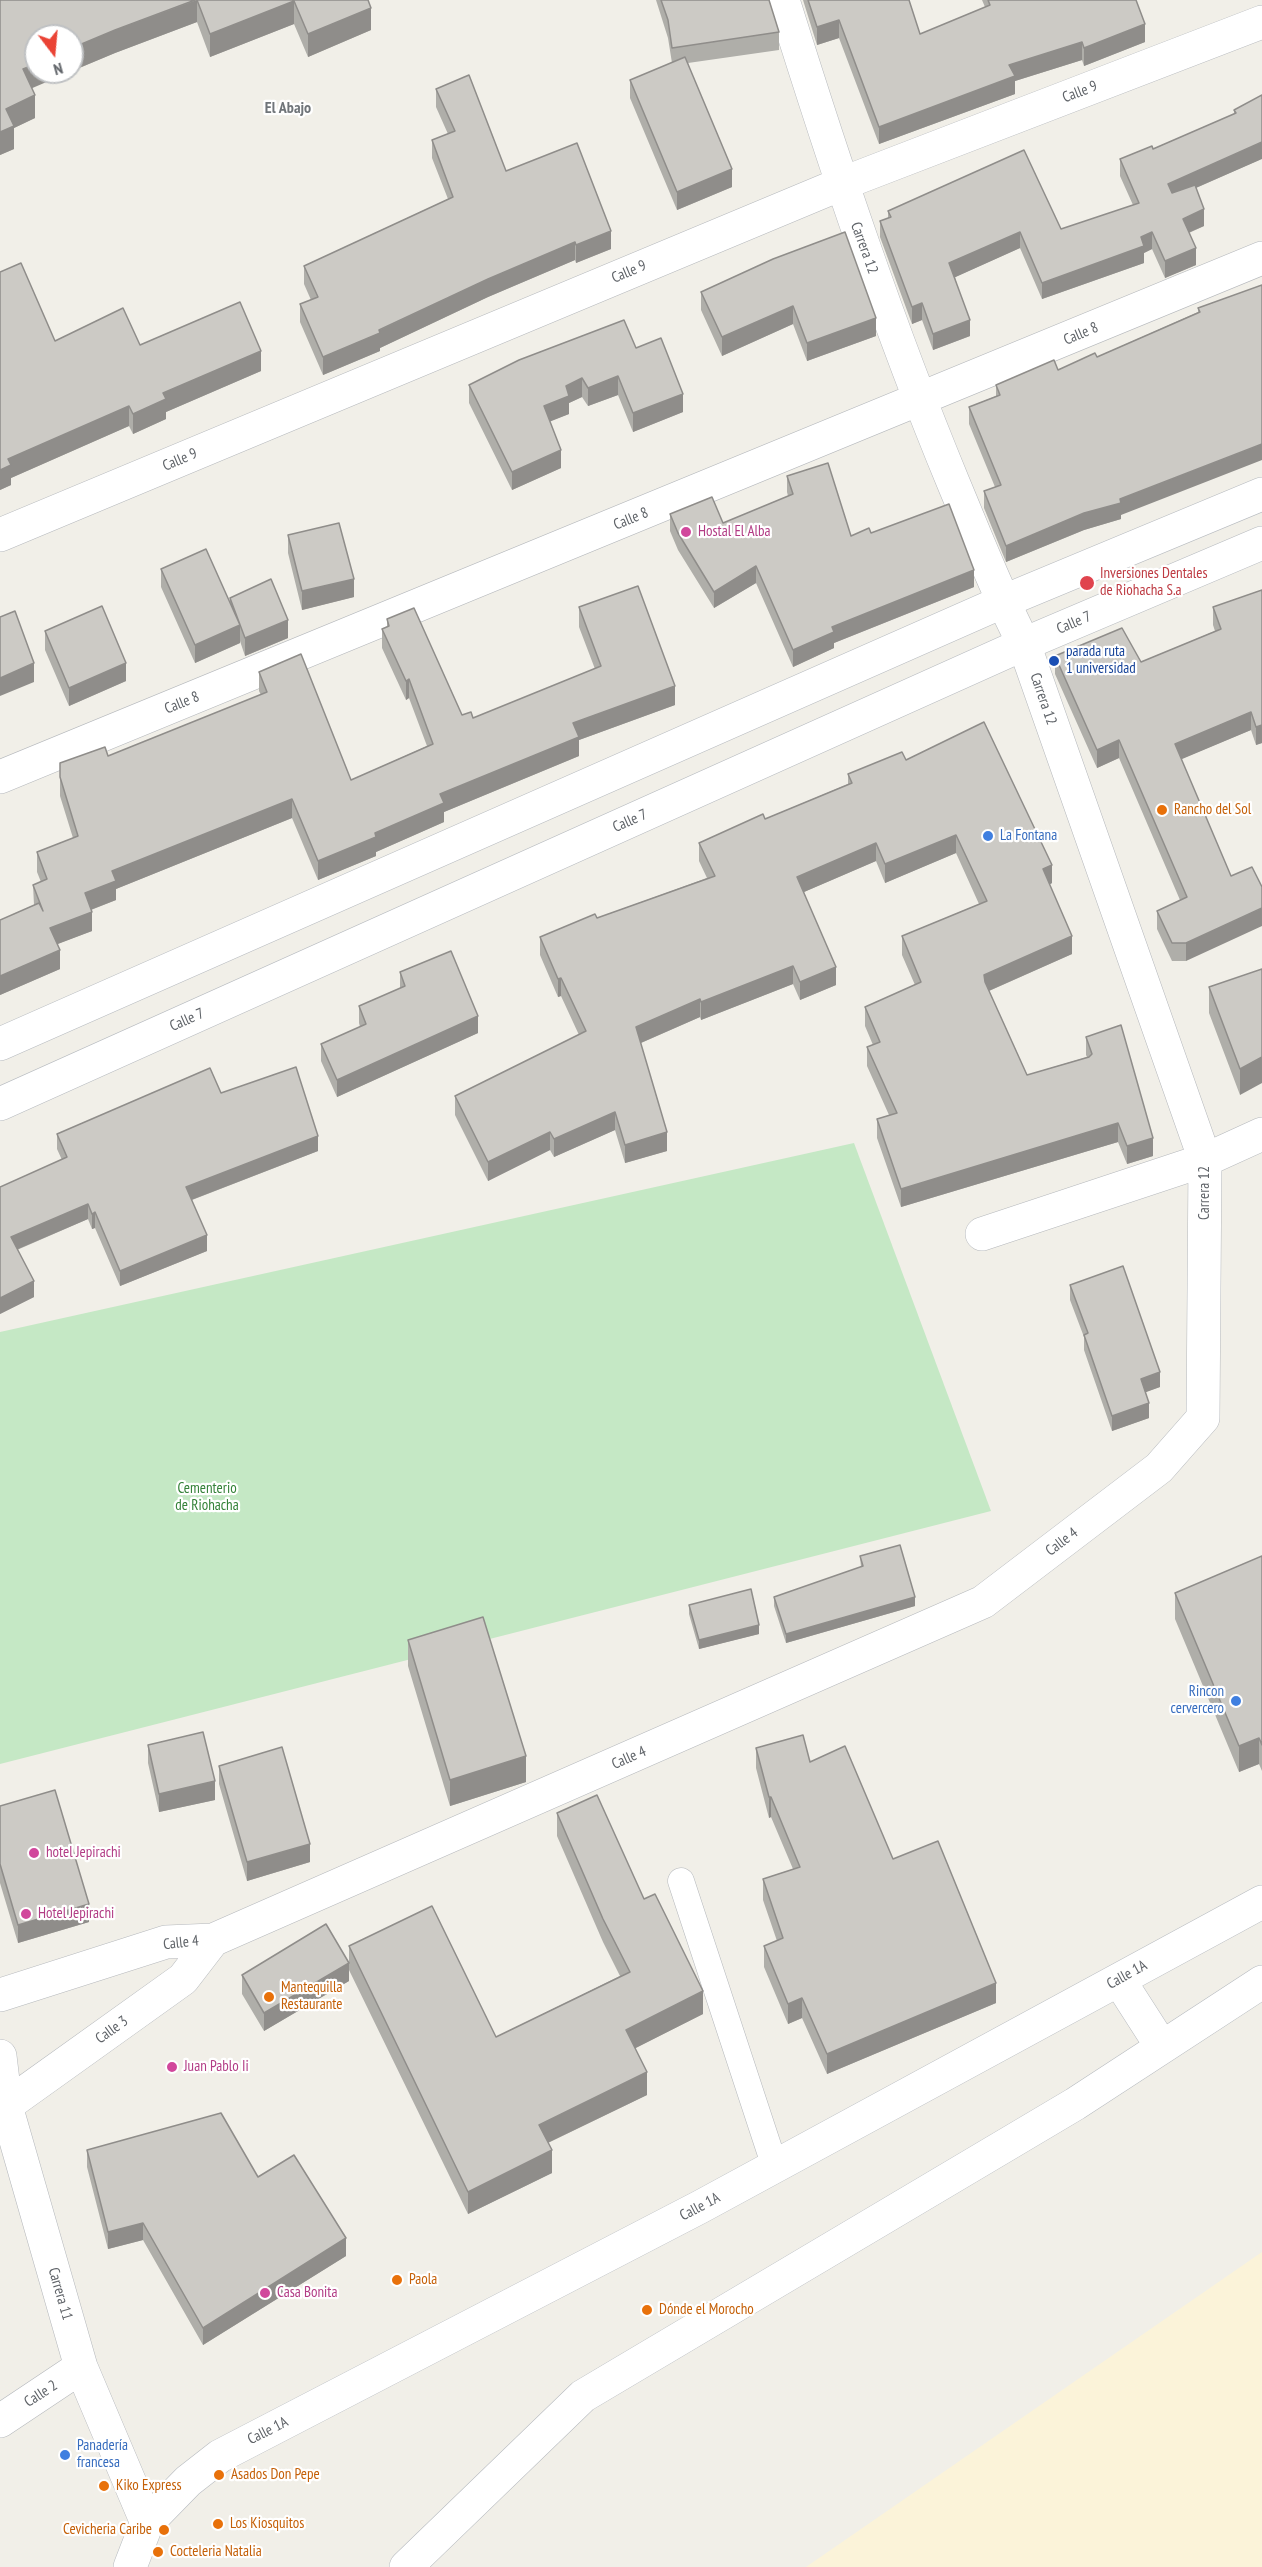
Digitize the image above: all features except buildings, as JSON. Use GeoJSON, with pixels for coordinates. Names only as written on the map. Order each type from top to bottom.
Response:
{"type":"FeatureCollection","features":[{"type":"Feature","properties":{"kind":"street","name":"Carrera 12"},"geometry":{"type":"LineString","coordinates":[[783,0],[841,184],[920,401],[1002,602],[1024,644],[1205,1160],[1203,1418]]}},
{"type":"Feature","properties":{"kind":"street","name":"Calle 9"},"geometry":{"type":"LineString","coordinates":[[0,535],[841,184],[1262,22]]}},
{"type":"Feature","properties":{"kind":"street","name":"Calle 8"},"geometry":{"type":"LineString","coordinates":[[0,777],[920,401],[1262,258]]}},
{"type":"Feature","properties":{"kind":"street"},"geometry":{"type":"LineString","coordinates":[[0,1044],[1002,602],[1262,494]]}},
{"type":"Feature","properties":{"kind":"street","name":"Calle 7"},"geometry":{"type":"LineString","coordinates":[[0,1104],[1024,644],[1262,543]]}},
{"type":"Feature","properties":{"kind":"street"},"geometry":{"type":"LineString","coordinates":[[982,1234],[1205,1160],[1262,1134]]}},
{"type":"Feature","properties":{"kind":"street","name":"Calle 4"},"geometry":{"type":"LineString","coordinates":[[0,1995],[166,1942],[213,1940],[983,1602],[1159,1468],[1203,1418]]}},
{"type":"Feature","properties":{"kind":"street","name":"Calle 1A"},"geometry":{"type":"LineString","coordinates":[[147,2523],[188,2481],[220,2456],[775,2167],[1262,1902]]}},
{"type":"Feature","properties":{"kind":"street","name":"Calle 3"},"geometry":{"type":"LineString","coordinates":[[3,2108],[183,1979],[213,1940]]}},
{"type":"Feature","properties":{"kind":"street"},"geometry":{"type":"LineString","coordinates":[[1119,1980],[1162,2047]]}},
{"type":"Feature","properties":{"kind":"street"},"geometry":{"type":"LineString","coordinates":[[406,2567],[583,2396],[1065,2110],[1262,1982]]}},
{"type":"Feature","properties":{"kind":"street","name":"Carrera 11"},"geometry":{"type":"LineString","coordinates":[[0,2056],[3,2108],[81,2367],[147,2523]]}},
{"type":"Feature","properties":{"kind":"street","name":"Calle 2"},"geometry":{"type":"LineString","coordinates":[[0,2421],[81,2367]]}},
{"type":"Feature","properties":{"kind":"street"},"geometry":{"type":"LineString","coordinates":[[130,2567],[147,2523]]}},
{"type":"Feature","properties":{"kind":"street"},"geometry":{"type":"LineString","coordinates":[[146,2567],[147,2523]]}},
{"type":"Feature","properties":{"kind":"lane"},"geometry":{"type":"LineString","coordinates":[[681,1881],[775,2167]]}},
{"type":"Feature","properties":{"kind":"green space","name":"Cementerio de Riohacha"},"geometry":{"type":"Polygon","coordinates":[[[854,1143],[991,1511],[0,1764],[0,1332],[854,1143]]]}},
{"type":"Feature","properties":{"kind":"sand"},"geometry":{"type":"Polygon","coordinates":[[[1262,2252],[1262,2567],[806,2567],[1262,2252]]]}},
{"type":"Feature","properties":{"kind":"place","name":"Hostal El Alba"},"geometry":{"type":"Point","coordinates":[686,532]}},
{"type":"Feature","properties":{"kind":"place","name":"Inversiones Dentales de Riohacha S.a"},"geometry":{"type":"Point","coordinates":[1087,583]}},
{"type":"Feature","properties":{"kind":"place","name":"parada ruta 1 universidad"},"geometry":{"type":"Point","coordinates":[1054,661]}},
{"type":"Feature","properties":{"kind":"place","name":"Rancho del Sol"},"geometry":{"type":"Point","coordinates":[1162,810]}},
{"type":"Feature","properties":{"kind":"place","name":"La Fontana"},"geometry":{"type":"Point","coordinates":[988,836]}},
{"type":"Feature","properties":{"kind":"place","name":"Rincon cervercero"},"geometry":{"type":"Point","coordinates":[1236,1701]}},
{"type":"Feature","properties":{"kind":"place","name":"hotel Jepirachi"},"geometry":{"type":"Point","coordinates":[34,1853]}},
{"type":"Feature","properties":{"kind":"place","name":"Hotel Jepirachi"},"geometry":{"type":"Point","coordinates":[26,1914]}},
{"type":"Feature","properties":{"kind":"place","name":"Mantequilla Restaurante"},"geometry":{"type":"Point","coordinates":[269,1997]}},
{"type":"Feature","properties":{"kind":"place","name":"Juan Pablo Ii"},"geometry":{"type":"Point","coordinates":[172,2067]}},
{"type":"Feature","properties":{"kind":"place","name":"Paola"},"geometry":{"type":"Point","coordinates":[397,2280]}},
{"type":"Feature","properties":{"kind":"place","name":"Casa Bonita"},"geometry":{"type":"Point","coordinates":[265,2293]}},
{"type":"Feature","properties":{"kind":"place","name":"Dónde el Morocho"},"geometry":{"type":"Point","coordinates":[647,2310]}},
{"type":"Feature","properties":{"kind":"place","name":"Panadería francesa"},"geometry":{"type":"Point","coordinates":[65,2455]}},
{"type":"Feature","properties":{"kind":"place","name":"Asados Don Pepe"},"geometry":{"type":"Point","coordinates":[219,2475]}},
{"type":"Feature","properties":{"kind":"place","name":"Kiko Express"},"geometry":{"type":"Point","coordinates":[104,2486]}},
{"type":"Feature","properties":{"kind":"place","name":"Los Kiosquitos"},"geometry":{"type":"Point","coordinates":[218,2524]}},
{"type":"Feature","properties":{"kind":"place","name":"Cevicheria Caribe"},"geometry":{"type":"Point","coordinates":[164,2530]}},
{"type":"Feature","properties":{"kind":"place","name":"Cocteleria Natalia"},"geometry":{"type":"Point","coordinates":[158,2552]}},
{"type":"Feature","properties":{"kind":"district","name":"El Abajo"},"geometry":{"type":"Point","coordinates":[288,108]}}]}
